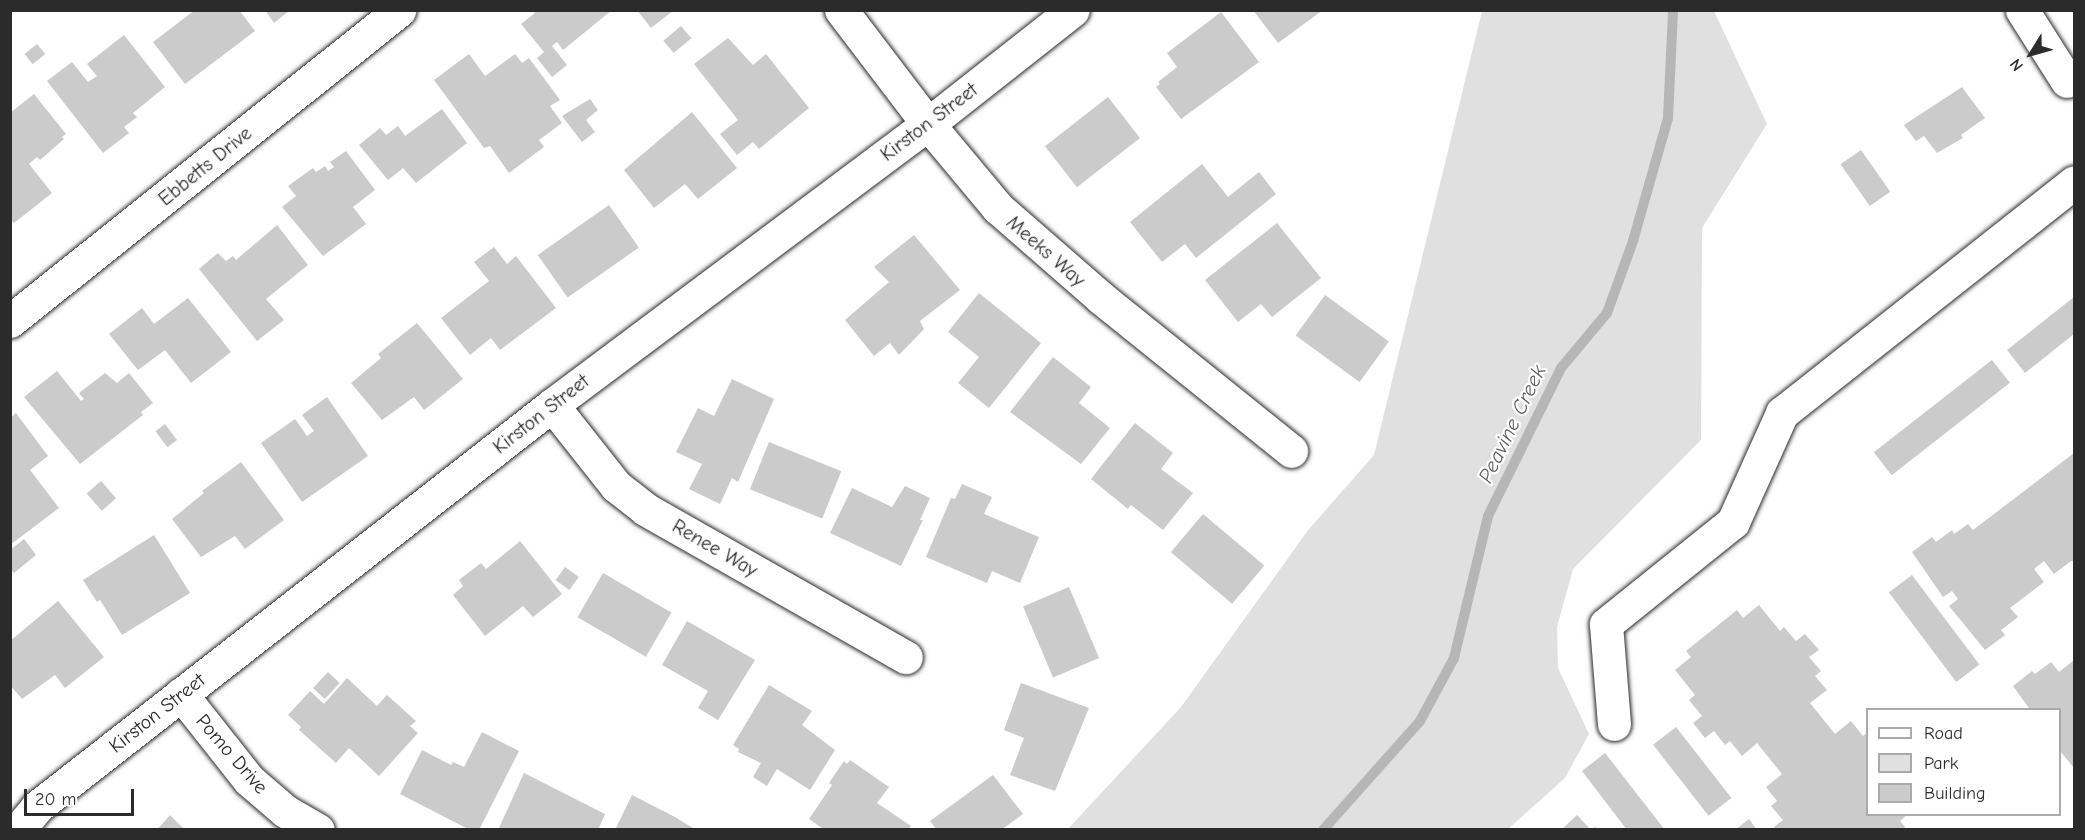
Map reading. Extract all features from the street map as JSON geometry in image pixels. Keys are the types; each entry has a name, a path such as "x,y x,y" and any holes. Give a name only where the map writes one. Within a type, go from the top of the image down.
{"street":[{"name":"Ebbetts Drive","path":"10,321 399,10"},
{"name":"Meeks Way","path":"841,10 928,124 998,208 1101,298 1291,451"},
{"name":"Kirston Street","path":"18,830 37,807 552,405 928,124 1073,10"},
{"path":"2022,10 2067,81"},
{"path":"1614,724 1606,624 1733,522 1782,413 2074,182"},
{"name":"Renee Way","path":"552,405 616,486 645,509 906,657"},
{"name":"Pomo Drive","path":"181,694 249,780 285,811 318,830"}],"green space":[{"path":"1482,11 1714,11 1767,124 1702,228 1701,440 1573,569 1557,627 1558,668 1589,734 1565,778 1508,829 1068,829 1181,707 1309,529 1374,455"}],"building":[{"path":"195,10 239,10 255,31 185,84 153,42"},
{"path":"265,10 290,10 274,23"},
{"path":"533,10 612,10 563,50 557,42 552,46 567,65 552,77 537,58 544,52 521,24 535,13"},
{"path":"637,10 674,10 651,28"},
{"path":"1253,10 1323,10 1278,43"},
{"path":"1221,12 1259,62 1181,119 1156,87 1160,84 1158,82 1177,67 1167,53"},
{"path":"681,26 691,38 674,53 663,41"},
{"path":"124,35 165,87 133,113 137,117 124,127 129,133 103,153 47,81 72,62 88,82 97,76 87,64"},
{"path":"728,38 753,65 766,54 809,108 759,149 753,142 737,155 720,134 738,120 694,64"},
{"path":"37,44 45,54 33,64 25,54"},
{"path":"469,54 485,76 515,54 522,63 529,58 560,100 550,106 562,123 539,140 544,147 509,173 490,146 484,148 434,80"},
{"path":"1962,87 1985,118 1961,135 1963,138 1937,153 1924,136 1916,141 1904,125"},
{"path":"34,94 66,134 62,137 64,139 40,160 37,157 29,164 52,193 14,223 10,219 10,113"},
{"path":"1108,97 1140,138 1077,187 1045,146"},
{"path":"590,99 598,110 586,120 595,132 582,142 562,116"},
{"path":"442,109 467,143 416,183 403,168 388,180 359,145 380,128 386,135 398,126 405,136"},
{"path":"692,112 737,168 698,199 685,184 654,208 624,170"},
{"path":"1861,150 1890,192 1870,206 1841,164"},
{"path":"346,151 375,190 353,207 366,224 323,256 282,207 296,196 288,186 313,168 316,172 325,166 328,171 334,167 330,162"},
{"path":"1202,164 1228,197 1259,172 1276,194 1196,258 1185,244 1162,262 1130,222"},
{"path":"609,205 639,248 568,297 538,255"},
{"path":"1277,223 1321,278 1272,317 1261,304 1238,322 1205,280"},
{"path":"277,225 308,265 266,299 284,320 257,341 199,269 218,253 226,261 233,256 236,260"},
{"path":"914,235 960,290 920,321 924,329 899,355 890,343 874,356 845,320 889,282 874,267"},
{"path":"494,247 507,264 516,256 556,308 500,350 491,338 470,355 441,318 489,281 474,262"},
{"path":"979,293 1041,343 989,408 958,383 979,357 948,332"},
{"path":"1325,295 1389,341 1360,382 1296,335"},
{"path":"2074,297 2074,334 2025,373 2007,350"},
{"path":"188,298 231,352 191,383 165,350 138,370 109,334 142,308 154,324"},
{"path":"417,323 463,379 424,410 414,397 382,420 351,383 381,358 378,354"},
{"path":"1053,357 1091,387 1079,403 1110,428 1081,464 1010,412"},
{"path":"1992,360 2010,383 1892,475 1874,452"},
{"path":"57,371 81,401 84,399 79,393 105,373 117,383 129,373 153,403 141,412 143,415 80,464 24,397"},
{"path":"732,379 774,399 738,482 732,478 720,504 689,489 702,464 676,452 698,408 714,416"},
{"path":"327,397 368,456 302,502 261,443 295,419 307,436 314,431 302,415"},
{"path":"16,413 48,456 30,470 59,508 10,545 10,418"},
{"path":"1135,423 1173,453 1161,469 1193,493 1163,530 1131,505 1128,509 1091,479"},
{"path":"165,424 177,440 167,447 155,431"},
{"path":"769,442 841,471 822,519 750,489"},
{"path":"2074,453 2074,561 2054,574 2044,561 2034,569 2044,582 2010,608 2018,617 2001,630 2005,635 1985,650 1949,606 1958,599 1952,591 1943,597 1912,552 1932,537 1936,542 1952,530 1954,534 1968,524 1973,530"},
{"path":"241,462 284,520 245,549 235,536 201,557 172,519 204,493 202,491"},
{"path":"101,481 116,498 102,511 87,493"},
{"path":"962,484 992,497 984,514 1039,537 1020,583 992,571 987,583 926,557 951,498 955,499"},
{"path":"905,486 930,498 920,520 923,520 901,566 830,533 852,488 892,507"},
{"path":"1203,514 1264,565 1232,604 1171,552"},
{"path":"154,535 190,593 122,635 100,600 97,602 83,580"},
{"path":"24,539 36,555 14,573 10,568 10,550"},
{"path":"520,541 562,594 533,617 523,606 485,636 453,595 463,586 459,580 481,563 486,569"},
{"path":"565,567 579,577 569,590 556,580"},
{"path":"603,573 671,612 646,657 578,617"},
{"path":"1912,575 1979,664 1956,682 1889,592"},
{"path":"1069,587 1099,658 1053,677 1023,607"},
{"path":"58,601 104,657 65,688 55,675 22,699 10,685 10,641"},
{"path":"1759,605 1780,631 1784,627 1796,641 1805,634 1819,650 1809,657 1821,671 1815,676 1827,690 1810,703 1835,734 1851,721 1863,736 1866,734 1866,816 1906,816 1900,821 1905,827 1902,830 1776,830 1774,827 1783,820 1771,806 1777,801 1766,787 1782,774 1757,743 1742,756 1730,741 1725,745 1714,731 1705,738 1693,723 1702,716 1689,700 1695,695 1675,670 1691,657 1686,651 1737,610 1743,618"},
{"path":"687,621 755,660 718,720 698,708 708,691 662,665"},
{"path":"2074,660 2074,768 2061,752 2061,708 2029,708 2013,686 2032,671 2035,674 2051,662 2059,672"},
{"path":"328,672 340,683 325,699 313,688"},
{"path":"347,678 377,706 387,695 416,721 410,726 418,733 379,776 349,748 336,763 299,730 301,727 288,715 310,691 324,704"},
{"path":"1021,683 1089,708 1055,791 1010,775 1024,738 1004,730"},
{"path":"769,685 812,711 802,725 835,750 810,790 777,769 767,786 753,777 761,763 738,752 739,749 733,745"},
{"path":"1676,727 1731,798 1709,816 1653,745"},
{"path":"482,732 519,751 479,830 470,830 400,794 422,750 451,765 453,762 464,767"},
{"path":"1605,753 1665,830 1627,830 1582,771"},
{"path":"850,760 889,787 877,803 911,826 908,830 825,830 809,819 832,785 829,783 844,761 847,764"},
{"path":"524,773 605,814 598,830 498,830"},
{"path":"993,775 1023,814 1001,830 937,830 930,821"},
{"path":"632,795 675,817 696,830 615,830"},
{"path":"170,815 185,830 157,830"},
{"path":"1577,815 1590,829 1596,827 1598,830 1561,830"},
{"path":"1749,819 1757,830 1735,830"}],"waterway":[{"name":"Peavine Creek","path":"1323,830 1420,721 1454,658 1488,516 1561,368 1607,313 1633,241 1668,118 1673,10"}]}
